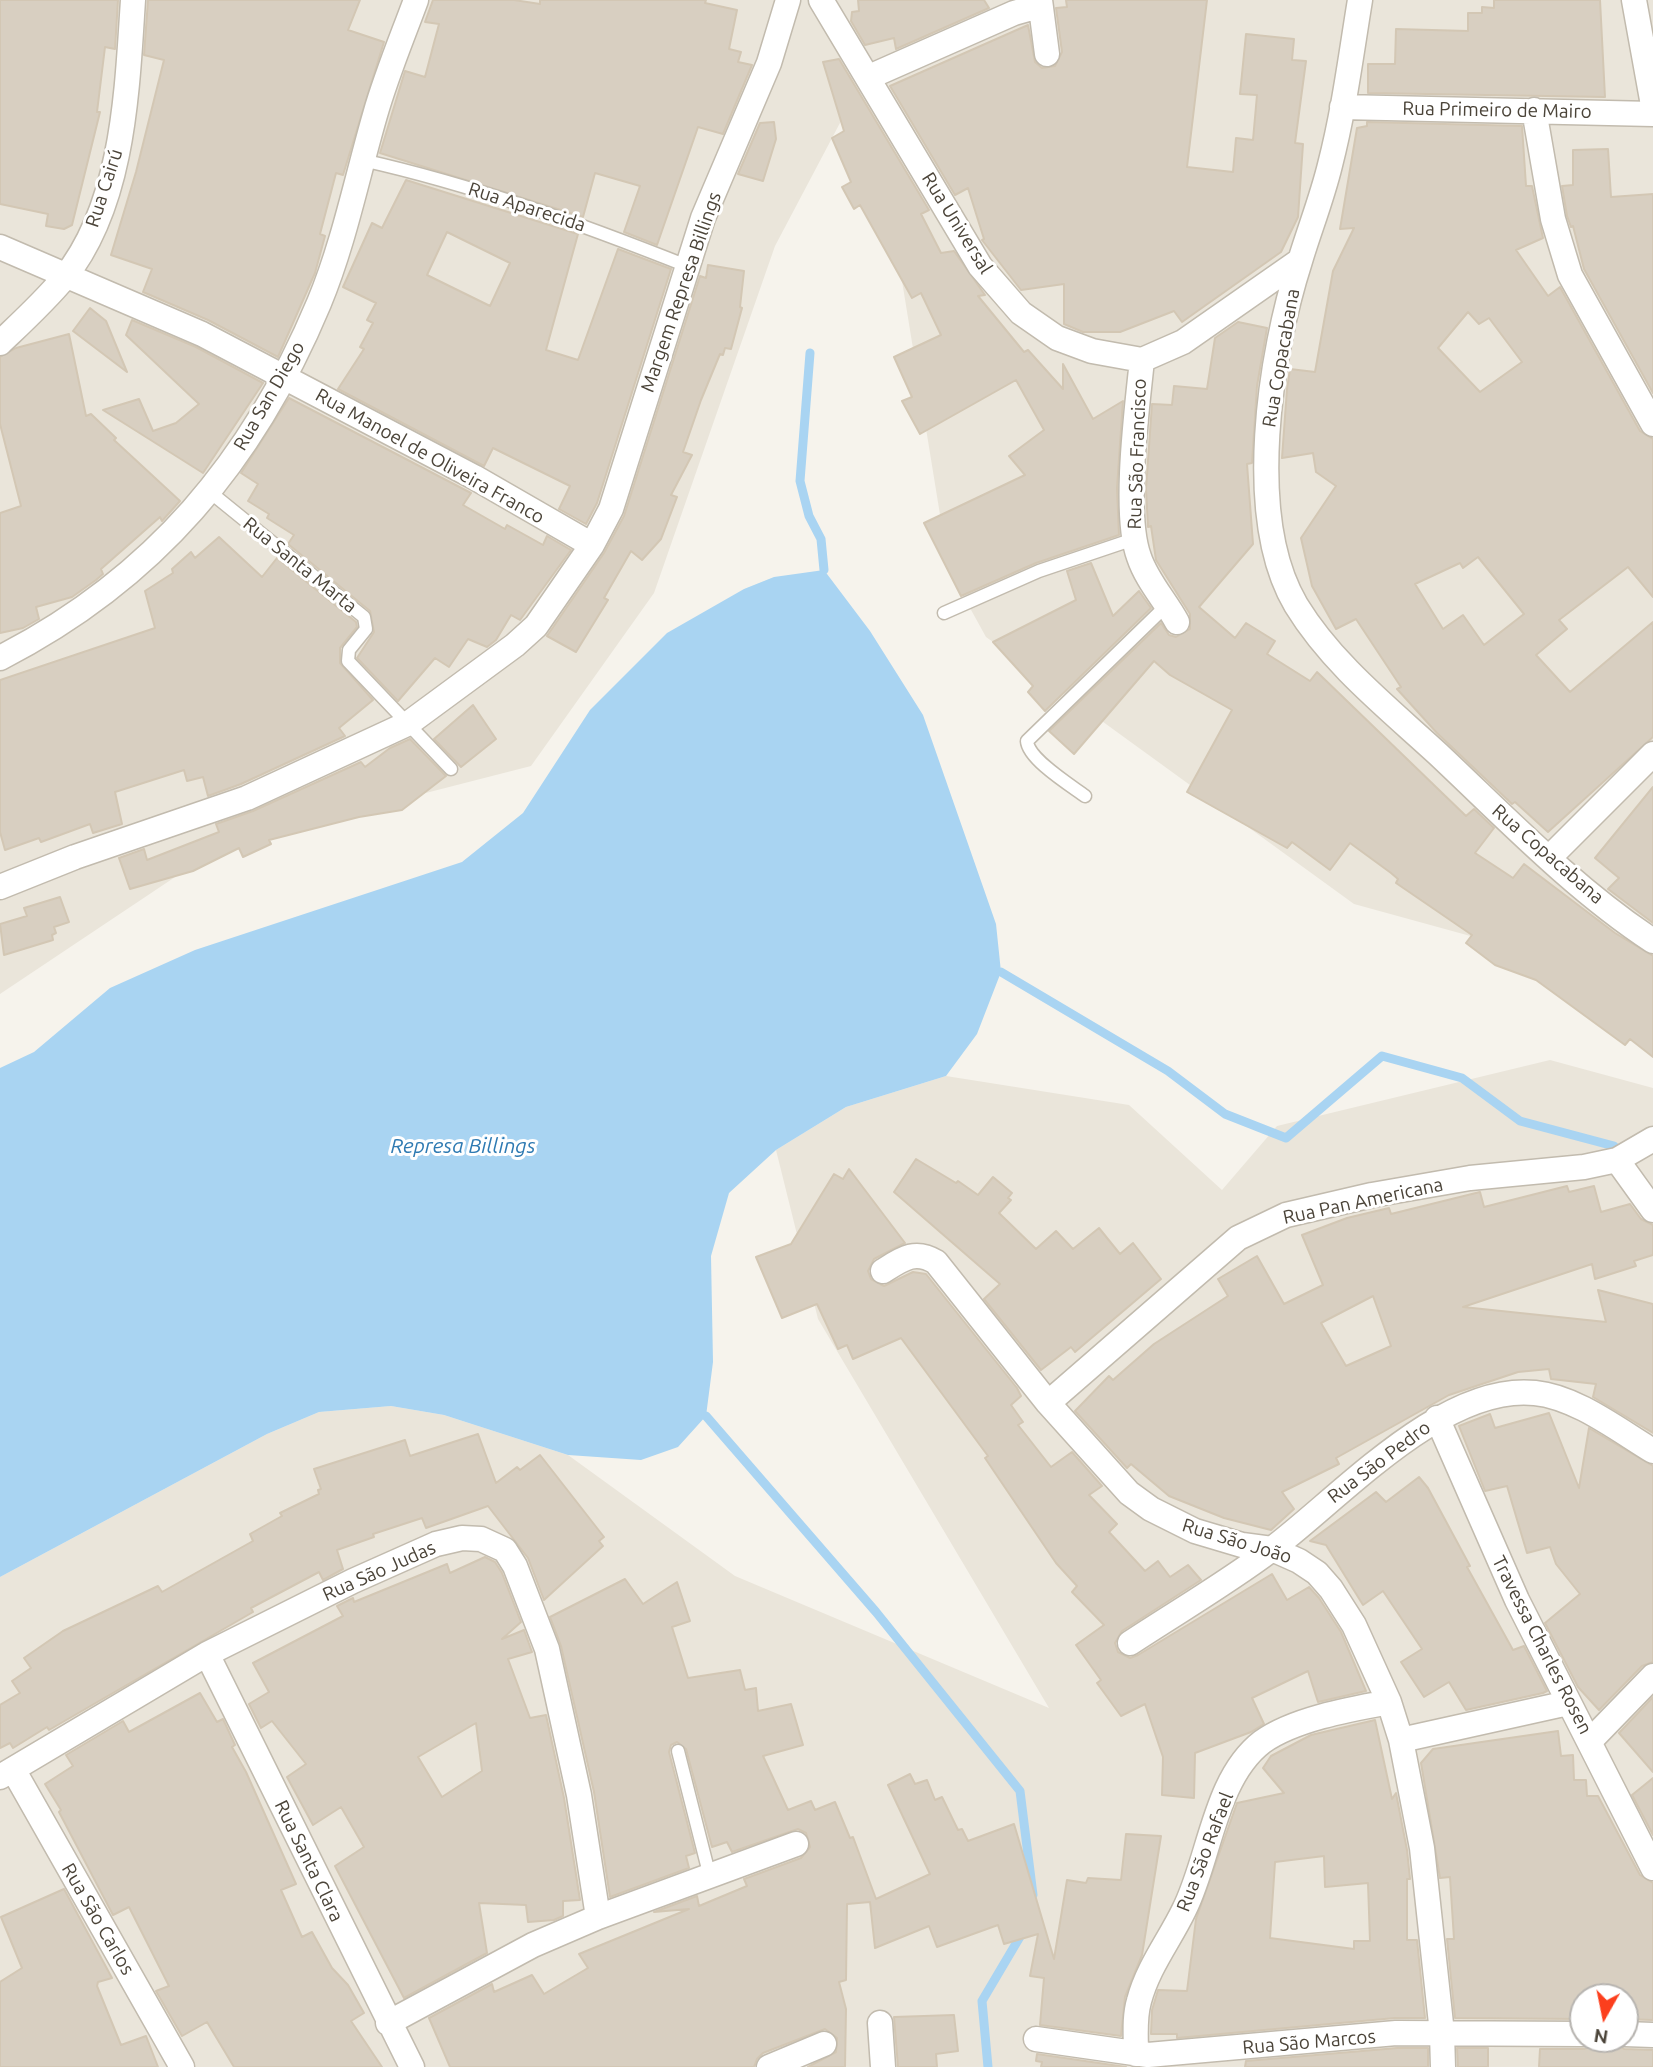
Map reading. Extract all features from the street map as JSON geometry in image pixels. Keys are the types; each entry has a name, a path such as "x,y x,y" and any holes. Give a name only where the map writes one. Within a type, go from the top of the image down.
{"street":[{"name":"Rua Cairú","path":"0,343 66,276 97,220 118,150 125,113 133,0"},
{"name":"Rua San Diego","path":"0,658 102,597 149,557 210,492 285,376 320,301 388,72 416,0"},
{"name":"Margem Represa Billings","path":"0,887 75,857 247,798 409,723 515,645 536,626 592,545 611,509 703,218 769,64 788,0"},
{"name":"Rua Universal","path":"821,0 980,266 1021,313 1057,338 1080,347 1142,360"},
{"name":"Rua Copacabana","path":"1360,0 1342,107 1317,215 1299,261 1279,351 1269,413 1268,506 1271,535 1281,573 1312,627 1375,698 1549,858 1653,941"},
{"path":"1634,0 1653,105"},
{"path":"869,77 1010,7 1040,3 1047,54"},
{"name":"Rua Primeiro de Mairo","path":"1342,107 1653,114"},
{"path":"1534,110 1553,219 1570,275 1653,424"},
{"name":"Rua Manoel de Oliveira Franco","path":"0,247 202,334 285,376 592,545"},
{"path":"1142,360 1183,342 1299,261"},
{"name":"Rua São Francisco","path":"1142,360 1133,464 1134,539 1146,573 1172,614"},
{"path":"1549,858 1653,754"},
{"name":"Rua Pan Americana","path":"1048,1403 1238,1238 1286,1215 1372,1195 1470,1178 1531,1174 1617,1160 1653,1139"},
{"path":"1617,1160 1653,1210"},
{"name":"Rua São João","path":"883,1271 907,1256 922,1255 936,1262 1048,1403 1121,1485 1151,1509 1195,1531 1242,1545 1272,1549 1317,1573 1331,1589 1354,1625 1389,1702 1401,1740 1422,1847 1442,2033 1443,2067"},
{"name":"Rua São Pedro","path":"1130,1643 1272,1549 1337,1493 1437,1418 1501,1393 1552,1396 1574,1405 1653,1451"},
{"name":"Travessa Charles Rosen","path":"1437,1418 1517,1600 1653,1868"},
{"name":"Rua São Judas","path":"7,1774 208,1654 353,1581 436,1544 462,1538 481,1539 505,1550 515,1566 547,1649 579,1795 598,1917"},
{"name":"Rua Santa Clara","path":"208,1654 412,2067"},
{"path":"1590,1741 1653,1676"},
{"name":"Rua São Rafael","path":"1143,2059 1136,2023 1146,1980 1154,1961 1184,1911 1221,1805 1242,1765 1263,1742 1282,1731 1327,1716 1389,1702"},
{"path":"1401,1740 1568,1703"},
{"name":"Rua São Carlos","path":"7,1774 182,2067"},
{"path":"388,2023 533,1945 598,1917 796,1844"},
{"path":"880,2024 883,2067"},
{"name":"Rua São Marcos","path":"1036,2039 1143,2059 1396,2034 1569,2034"},
{"path":"769,2067 824,2044"}],"lane":[{"name":"Rua Aparecida","path":"362,160 475,190 577,223 687,266"},
{"name":"Rua Santa Marta","path":"210,492 367,621 366,629 349,650 348,661 450,769"},
{"path":"944,612 1039,571 1134,539"},
{"path":"1085,796 1041,762 1028,749 1027,741 1172,614"},
{"path":"678,1751 710,1877"}],"shaded area":[{"path":"0,0 1653,0 1653,993 1634,981 1354,904 986,637 949,570 890,207 841,121 775,246 654,593 531,766 223,845 0,994"},
{"path":"1550,1060 1653,1088 1653,2067 0,2067 0,1577 267,1434 319,1412 391,1406 444,1415 568,1455 735,1576 1049,1708 818,1319 776,1150 846,1107 946,1076 1129,1105 1222,1190 1277,1126"}],"water":[{"name":"Represa Billings","path":"824,570 870,631 923,715 996,924 1001,972 977,1034 946,1076 846,1107 776,1150 729,1193 711,1256 713,1362 706,1416 678,1447 641,1460 568,1455 444,1415 391,1406 319,1412 267,1434 0,1577 0,1068 34,1052 110,988 195,950 462,862 523,813 590,710 667,633 744,589 774,577"}],"building":[{"path":"0,0 118,0 115,49 105,47 97,112 100,112 72,225 64,229 46,226 48,214 0,204"},
{"path":"148,0 360,0 348,30 384,42 343,175 336,173 320,234 325,236 315,273 278,357 208,320 143,292 152,269 111,255 136,172 164,60 144,55"},
{"path":"433,0 514,0 540,4 540,0 706,0 705,3 737,10 729,49 741,52 738,62 752,65 723,134 698,127 657,245 624,232 640,186 595,173 583,217 380,153 405,71 425,77 439,24 425,22"},
{"path":"858,0 984,0 989,8 896,49 894,38 865,45 851,21 852,12 859,11"},
{"path":"1066,0 1207,0 1187,167 1233,172 1236,138 1253,140 1257,95 1240,94 1246,34 1294,39 1292,60 1306,61 1295,143 1303,144 1298,217 1281,252 1182,322 1174,311 1120,332 1083,332 1064,324 1064,284 1021,290 982,240 984,239 968,188 955,195 890,86 1028,25 1035,62 1042,68 1055,66 1062,52 1056,8 1067,7"},
{"path":"1494,0 1600,0 1605,97 1368,93 1368,64 1395,64 1396,29 1468,31 1468,13 1482,13 1482,7 1494,8"},
{"path":"839,59 929,210 921,214 941,253 954,251 985,295 978,296 1024,352 1028,350 1063,389 1063,364 1093,419 1123,401 1117,488 1119,535 1036,563 961,596 924,523 1025,475 1009,456 1044,430 1016,380 920,434 902,401 912,397 894,357 941,335 921,293 912,298 860,205 854,209 842,187 851,182 832,138 844,131 823,62"},
{"path":"774,122 776,139 763,181 738,174 760,123"},
{"path":"1367,122 1522,126 1526,186 1532,186 1543,238 1516,250 1548,296 1560,287 1640,431 1653,439 1653,597 1628,567 1559,620 1567,629 1536,655 1570,692 1653,622 1653,737 1548,832 1515,802 1512,804 1437,733 1397,689 1401,687 1356,619 1336,629 1312,586 1301,538 1336,486 1316,472 1313,453 1282,458 1287,389 1290,369 1315,372 1333,271 1354,228 1340,229 1357,128 1367,126","holes":["1468,312 1479,324 1489,318 1522,362 1480,392 1438,348","1478,557 1524,614 1484,645 1463,615 1443,629 1415,584 1460,563 1463,568"]},
{"path":"1608,149 1611,197 1653,194 1653,393 1584,269 1573,226 1571,227 1567,216 1562,186 1573,185 1573,150"},
{"path":"406,180 578,234 546,350 578,360 618,249 671,269 597,503 586,524 559,509 570,486 493,448 484,466 338,389 364,349 360,347 373,323 367,320 376,303 343,287 372,223 382,228","holes":["447,232 510,263 490,306 427,275"]},
{"path":"708,265 744,271 742,308 731,349 725,348 723,355 720,354 701,400 683,452 692,455 671,495 677,497 661,539 642,560 631,551 604,598 608,600 576,652 547,636 604,553 624,516 700,276 706,278"},
{"path":"90,308 106,321 127,372 73,331"},
{"path":"132,320 196,347 263,383 203,473 103,410 139,399 153,431 176,423 199,404 126,335"},
{"path":"1238,322 1267,328 1257,386 1252,463 1247,464 1253,544 1199,607 1235,638 1246,623 1275,641 1267,654 1310,681 1317,672 1466,816 1474,809 1494,828 1475,853 1513,878 1524,864 1615,933 1653,956 1653,1057 1630,1039 1625,1045 1536,980 1495,965 1466,943 1472,935 1396,883 1398,879 1350,843 1330,870 1292,842 1287,848 1187,792 1232,710 1170,675 1154,661 1074,754 1049,731 1161,623 1169,635 1176,637 1190,629 1190,614 1156,560 1151,526 1148,527 1146,489 1152,404 1172,405 1174,386 1207,389 1215,338"},
{"path":"69,334 86,416 91,414 116,438 114,440 180,501 162,521 160,517 101,569 103,574 96,580 72,597 36,607 39,619 23,628 0,633 0,513 21,506 0,424 0,357 16,348"},
{"path":"289,398 471,493 463,505 505,529 507,525 543,545 547,536 571,550 520,620 511,615 496,640 487,647 468,639 449,667 435,658 398,701 357,658 374,632 370,611 288,544 294,535 267,518 269,514 248,501 258,484 241,473"},
{"path":"219,537 262,577 277,558 356,622 357,627 340,648 340,663 373,700 339,728 345,736 241,784 208,796 203,777 187,781 184,770 115,792 122,824 93,833 90,824 41,842 39,838 5,850 0,832 0,680 155,628 145,591 173,573 172,569 191,552 195,558"},
{"path":"1091,563 1113,616 1139,591 1151,608 1045,711 1028,692 1033,686 993,642 1076,600 1067,571"},
{"path":"473,705 496,739 461,767 434,739"},
{"path":"410,739 446,776 402,810 359,817 269,840 271,844 243,857 239,848 193,871 130,889 119,858 144,849 147,860 219,832 216,824 253,811 361,762 365,767 390,748"},
{"path":"1653,787 1653,923 1608,889 1619,878 1595,858"},
{"path":"60,897 69,922 54,927 56,933 52,935 53,940 4,955 0,924 27,916 24,908"},
{"path":"916,1159 978,1195 993,1177 1012,1193 1008,1198 1011,1200 999,1213 1036,1249 1056,1231 1073,1249 1099,1228 1120,1254 1133,1243 1161,1279 1075,1352 1071,1347 1041,1370 984,1299 1000,1284 894,1192"},
{"path":"849,1169 905,1243 874,1259 868,1271 871,1279 884,1286 913,1272 926,1274 1017,1388 1021,1396 1011,1405 1023,1422 1018,1425 1051,1467 1072,1452 1102,1486 1089,1495 1117,1524 1109,1532 1145,1571 1158,1561 1170,1577 1188,1565 1201,1580 1122,1631 1115,1643 1118,1652 1130,1658 1138,1655 1272,1574 1287,1600 1309,1587 1319,1598 1341,1632 1366,1691 1318,1702 1308,1671 1252,1698 1264,1724 1251,1732 1195,1753 1194,1798 1162,1795 1163,1757 1145,1704 1121,1716 1097,1683 1101,1680 1076,1645 1104,1625 1072,1592 1077,1586 1056,1563 985,1458 988,1456 901,1338 853,1359 847,1345 838,1349 817,1304 782,1318 756,1257 791,1244 834,1174 843,1179"},
{"path":"1567,1186 1569,1192 1594,1186 1601,1212 1630,1204 1641,1219 1653,1225 1653,1255 1634,1261 1636,1266 1595,1279 1592,1264 1463,1307 1606,1322 1598,1290 1653,1304 1653,1433 1593,1397 1596,1384 1551,1379 1549,1369 1518,1372 1449,1395 1336,1458 1339,1464 1282,1492 1294,1509 1271,1530 1224,1518 1169,1496 1131,1464 1127,1468 1075,1411 1109,1376 1113,1380 1154,1344 1228,1296 1218,1279 1257,1256 1284,1304 1323,1285 1302,1235 1347,1218 1389,1208 1391,1214 1480,1192 1484,1207","holes":["1373,1296 1391,1346 1346,1366 1321,1323"]},
{"path":"1549,1413 1579,1488 1589,1428 1653,1466 1653,1662 1642,1666 1599,1710 1578,1687 1545,1623 1580,1594 1556,1564 1550,1547 1527,1553 1507,1486 1485,1491 1459,1426 1490,1414 1495,1428"},
{"path":"478,1434 496,1483 517,1467 520,1470 540,1455 604,1537 599,1541 603,1546 544,1600 528,1558 488,1506 426,1528 422,1518 373,1534 374,1537 337,1550 343,1569 323,1580 319,1572 251,1608 253,1612 49,1730 47,1727 13,1748 10,1743 0,1748 0,1705 20,1693 12,1681 31,1668 24,1658 63,1631 158,1586 162,1592 253,1541 250,1534 282,1516 280,1513 319,1494 318,1490 321,1489 314,1469 405,1440 410,1456"},
{"path":"1419,1477 1428,1488 1470,1566 1467,1567 1513,1650 1524,1646 1547,1691 1466,1710 1449,1682 1424,1697 1401,1662 1422,1649 1383,1591 1363,1605 1326,1545 1310,1541 1376,1492 1386,1502"},
{"path":"485,1557 495,1562 502,1573 521,1622 502,1639 524,1630 532,1652 508,1659 530,1718 546,1715 564,1798 580,1900 563,1901 563,1916 554,1920 528,1922 526,1905 479,1903 487,1953 404,1998 335,1866 364,1847 341,1807 313,1825 287,1777 306,1764 272,1721 261,1728 249,1704 269,1692 253,1663 343,1616 337,1606 353,1598 354,1602 447,1564 450,1573","holes":["476,1723 482,1771 442,1797 418,1757"]},
{"path":"625,1579 643,1604 677,1582 690,1621 672,1627 688,1678 740,1670 745,1690 756,1688 758,1711 791,1704 803,1745 763,1756 788,1810 811,1801 815,1810 835,1802 850,1838 853,1837 876,1899 930,1874 888,1785 910,1774 915,1784 927,1780 935,1800 942,1797 958,1830 962,1829 968,1841 1014,1824 1054,1959 1067,1880 1086,1883 1088,1878 1121,1880 1126,1834 1161,1836 1142,1955 1125,1997 1121,2036 1040,2025 1044,1978 1030,1976 1038,1934 1004,1944 998,1925 937,1947 929,1926 875,1948 870,1902 847,1904 846,1980 839,1982 846,2009 845,2067 808,2067 836,2052 837,2038 825,2029 763,2053 754,2067 450,2067 429,2018 492,1984 494,1992 532,1975 544,1994 588,1968 579,1954 689,1909 654,1912 697,1896 699,1906 747,1886 744,1879 801,1858 810,1847 806,1833 798,1829 732,1852 727,1842 712,1847 686,1749 677,1742 671,1745 669,1752 695,1853 686,1856 689,1868 610,1897 594,1792 561,1646 550,1617"},
{"path":"200,1693 217,1722 223,1719 235,1745 232,1747 246,1772 296,1884 281,1890 302,1937 312,1932 332,1968 348,1985 364,2013 351,2021 382,2067 234,2067 207,2022 182,2036 156,1991 169,1986 129,1907 113,1915 59,1812 61,1810 45,1784 73,1766 66,1755 123,1721 129,1732"},
{"path":"1653,1697 1653,1772 1619,1733"},
{"path":"1375,1720 1392,1799 1396,1793 1407,1850 1410,1879 1407,1879 1407,1940 1417,1940 1425,2018 1395,2018 1177,2038 1177,2034 1151,2034 1152,2010 1158,1990 1187,1991 1196,1919 1237,1803 1284,1793 1263,1768 1271,1756 1311,1735","holes":["1324,1856 1325,1887 1368,1883 1370,1941 1354,1941 1354,1949 1270,1938 1275,1862"]},
{"path":"1558,1731 1561,1756 1573,1755 1574,1780 1586,1780 1587,1796 1598,1796 1640,1875 1653,1883 1653,2020 1639,2020 1639,1983 1569,1983 1569,2019 1455,2018 1447,1939 1454,1939 1450,1877 1440,1878 1421,1763 1433,1749"},
{"path":"1653,1778 1653,1835 1632,1795"},
{"path":"64,1889 112,1978 98,1982 97,1986 121,2045 146,2036 158,2067 0,2067 0,1982 22,1968 1,1917"},
{"path":"954,2015 958,2051 936,2054 937,2067 898,2067 894,2017"},
{"path":"1397,2048 1428,2048 1428,2067 1245,2067 1246,2061"},
{"path":"1457,2048 1488,2048 1488,2067 1458,2067"},
{"path":"1540,2049 1569,2049 1569,2053 1639,2053 1639,2050 1653,2050 1653,2067 1539,2067"},
{"path":"1037,2054 1126,2067 1041,2067 1042,2062 1036,2061"}],"waterway":[{"path":"810,353 800,481 809,516 821,539 824,570"},
{"path":"1001,972 1168,1071 1225,1114 1286,1138 1382,1056 1462,1078 1520,1121 1614,1146"},
{"path":"706,1416 876,1612 1020,1791 1033,1895"},
{"path":"988,2067 982,2001 1024,1930"}]}
